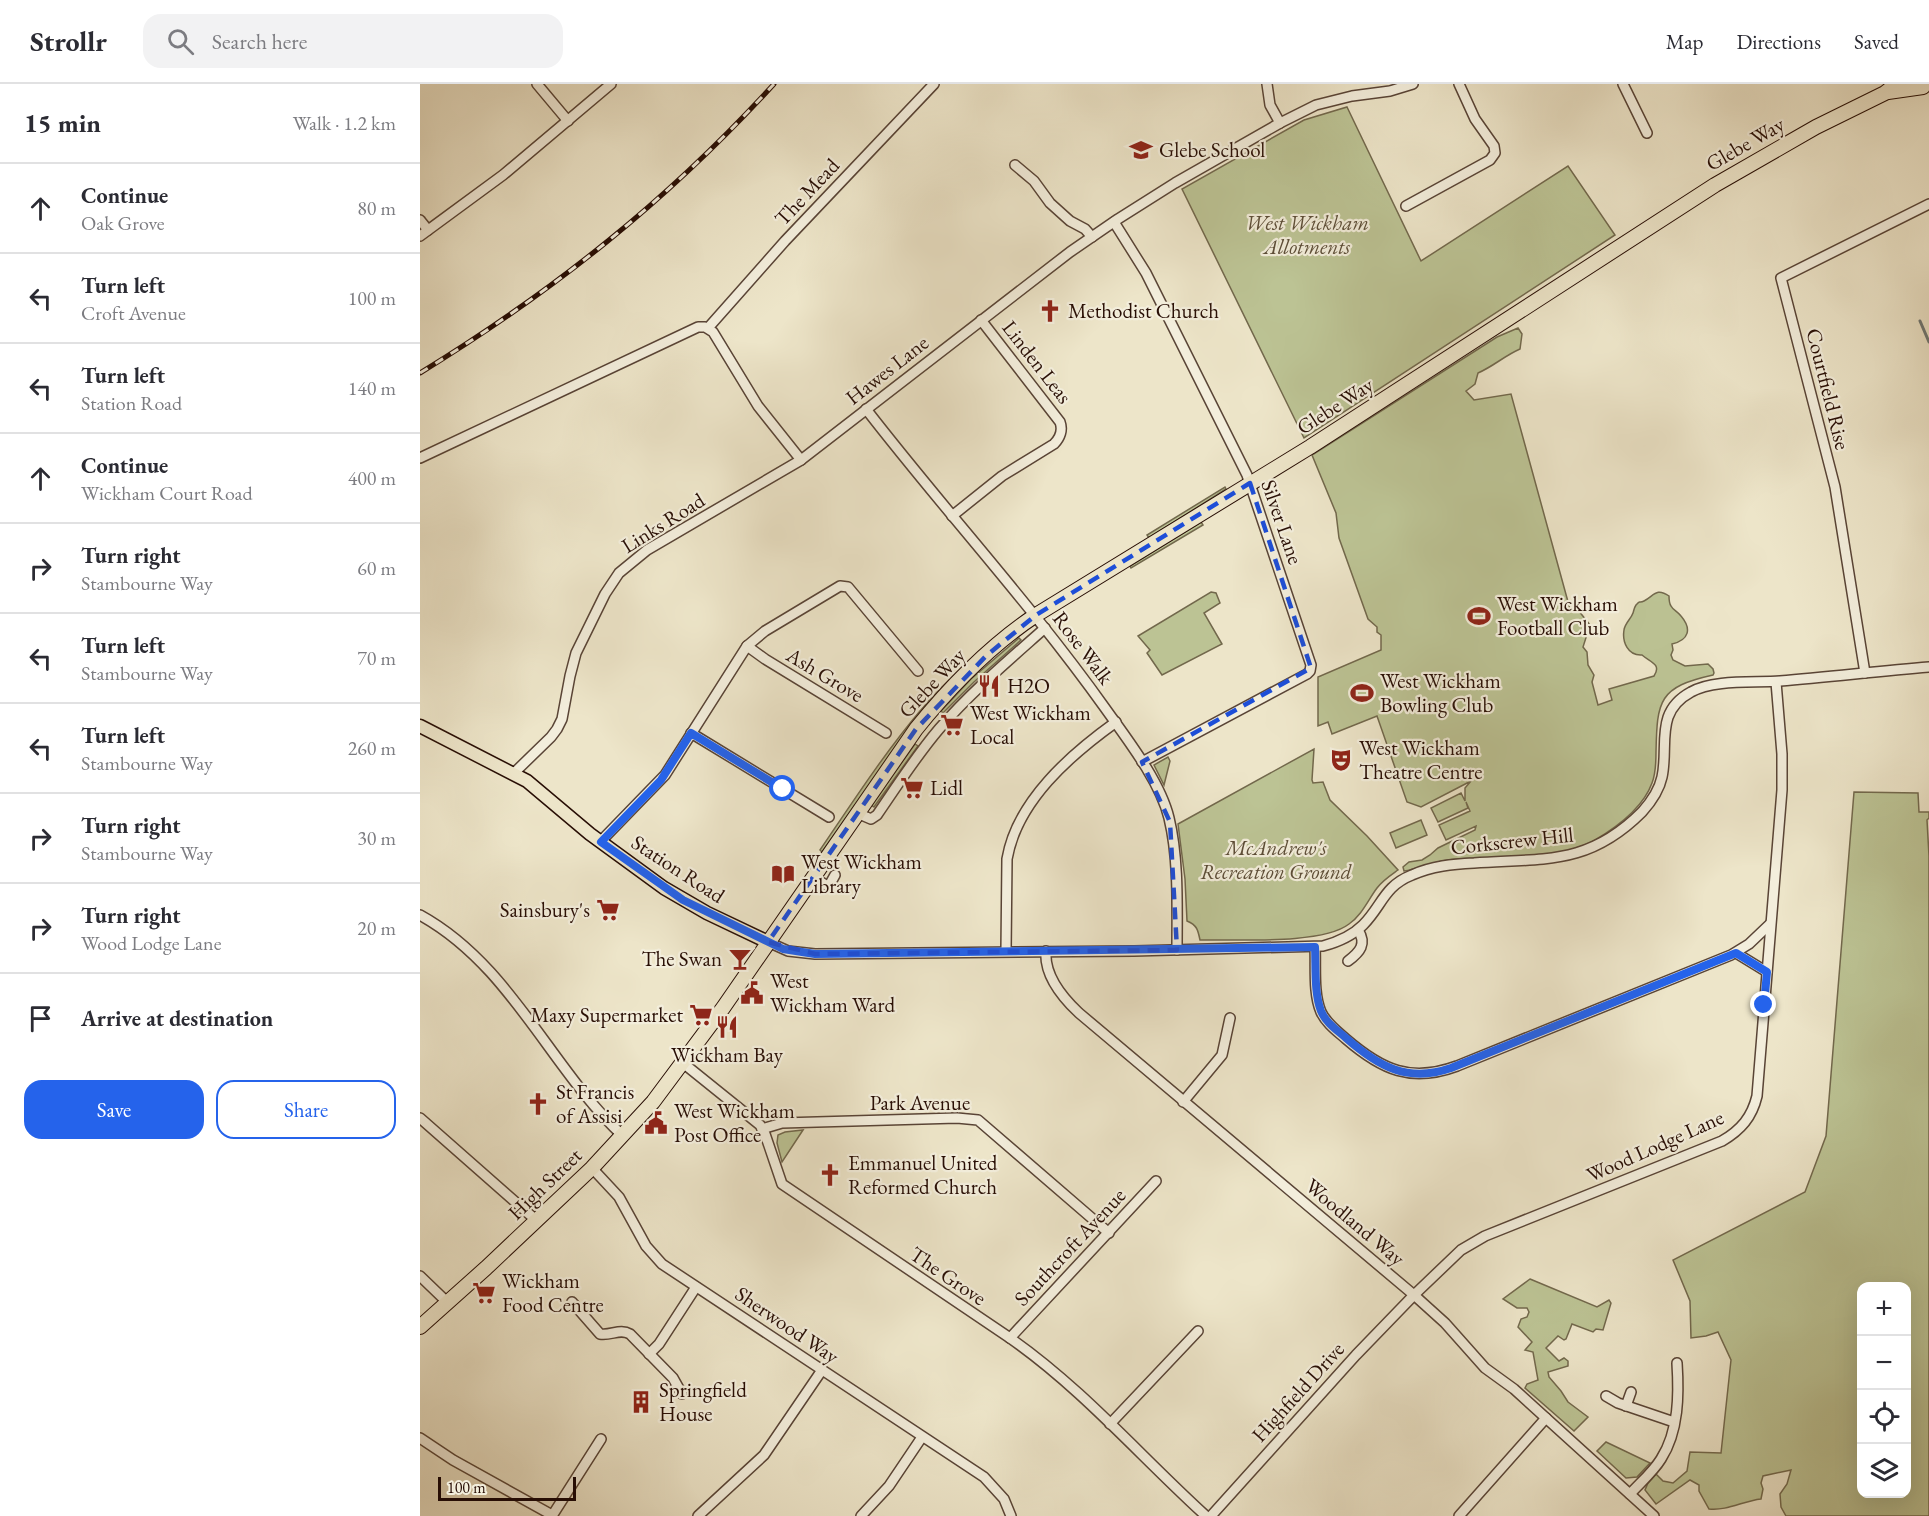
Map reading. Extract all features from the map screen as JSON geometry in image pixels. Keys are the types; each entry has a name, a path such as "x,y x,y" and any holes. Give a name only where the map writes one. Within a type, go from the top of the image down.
{"highway":[{"name":"Glebe Way","path":"768,942 916,729 969,672 1005,638 1035,615 1376,405 1715,185 1816,127 1891,88 1924,88"},
{"name":"High Street","path":"420,1327 537,1221 623,1136 683,1064 768,942"}],"main road":[{"name":"Station Road","path":"420,726 536,786 601,842 683,900 768,942"}],"street":[{"path":"537,84 568,121"},
{"path":"420,220 424,233 503,175 611,84"},
{"name":"The Mead","path":"708,327 785,241 934,84"},
{"path":"1267,84 1270,105 1280,123"},
{"name":"Hawes Lane","path":"801,460 1092,237 1175,183 1316,105 1332,99 1379,94 1413,84"},
{"path":"1406,206 1490,160 1495,153 1494,146 1475,119 1459,84"},
{"path":"1623,84 1647,133"},
{"path":"1015,165 1034,181 1050,203 1092,237"},
{"name":"Courtfield Rise","path":"1864,673 1835,487 1781,278 1929,204"},
{"name":"Silver Lane","path":"1114,222 1153,286 1250,483 1311,668 1302,676 1142,762"},
{"name":"Linden Leas","path":"952,516 1002,476 1054,444 1061,432 1061,425 1056,417 981,320"},
{"path":"420,458 698,327 708,327 758,406 801,460"},
{"name":"Rose Walk","path":"866,409 1035,615 1116,722 1142,762 1169,818 1176,881 1177,950"},
{"name":"Links Road","path":"514,773 557,729 562,719 576,653 605,594 619,573 647,550 801,460"},
{"path":"601,842 661,780 747,646 764,632 843,585 848,587 918,671"},
{"name":"Glebe Way","path":"857,813 871,819 877,815 930,739 975,691 1045,628"},
{"name":"Ash Grove","path":"747,646 886,733"},
{"name":"Corkscrew Hill","path":"768,942 788,951 815,954 1315,947 1341,940 1358,930 1373,914 1391,887 1412,874 1454,864 1567,856 1590,849 1605,841 1635,818 1656,794 1663,772 1666,723 1671,710 1689,693 1704,687 1929,667"},
{"name":"Wood Lodge Lane","path":"1414,1294 1461,1250 1476,1240 1722,1141 1738,1130 1749,1118 1757,1096 1782,773 1776,682"},
{"path":"1006,951 1007,859 1017,828 1029,806 1047,783 1086,746 1116,722"},
{"path":"916,729 930,739"},
{"path":"691,733 829,817"},
{"path":"813,877 826,885 830,884 835,875"},
{"path":"420,915 450,935 490,971 582,1093 623,1136"},
{"path":"1315,947 1318,1001 1327,1021 1350,1042 1380,1064 1403,1072 1419,1074 1434,1073 1457,1066 1736,953 1770,924"},
{"path":"1348,962 1363,944 1358,930"},
{"name":"Woodland Way","path":"1046,951 1049,971 1068,1002 1094,1027 1414,1294 1445,1323 1485,1368 1514,1389 1654,1516"},
{"path":"1736,953 1767,972"},
{"path":"1183,1102 1222,1055 1230,1018"},
{"name":"The Grove","path":"683,1064 747,1113 762,1129 782,1184 1010,1338 1056,1374 1209,1516"},
{"path":"420,1118 537,1221"},
{"name":"Park Avenue","path":"762,1129 782,1124 957,1118 978,1120 1109,1233"},
{"name":"Sherwood Way","path":"592,1168 623,1203 649,1251 662,1264 991,1483 1004,1499 1011,1516"},
{"name":"Southcroft Avenue","path":"1010,1338 1156,1180"},
{"path":"420,1276 448,1304"},
{"path":"649,1353 659,1344 696,1287"},
{"name":"Highfield Drive","path":"1209,1516 1356,1354 1414,1294"},
{"path":"572,1302 600,1334 626,1332 673,1378 682,1394"},
{"path":"1110,1424 1198,1331"},
{"path":"1630,1494 1662,1458 1674,1422 1678,1400 1677,1363"},
{"path":"698,1516 770,1448 822,1370"},
{"path":"1626,1406 1631,1392"},
{"path":"1606,1396 1626,1406 1674,1422"},
{"path":"1459,1516 1546,1418"},
{"path":"861,1516 887,1489 922,1437"},
{"path":"420,1438 453,1460 552,1516 601,1439"}],"highlighted area":[{"path":"1250,483 1311,668 1142,762 1170,822 1177,950 815,954 768,942 916,729 986,656 1036,615"}],"green space":[{"name":"West Wickham Allotments","path":"1347,107 1421,261 1568,166 1615,235 1304,438 1182,189 1304,120"},
{"path":"1518,328 1522,334 1520,349 1478,373 1475,384 1466,391 1474,400 1511,394 1570,609 1578,610 1590,625 1583,647 1587,652 1588,665 1594,675 1592,682 1598,705 1612,700 1609,689 1654,676 1656,666 1642,655 1630,651 1625,643 1624,635 1636,605 1658,592 1669,596 1671,606 1687,625 1685,637 1672,644 1673,660 1685,666 1708,664 1714,673 1681,685 1665,698 1658,720 1656,768 1648,792 1636,809 1603,835 1579,848 1561,852 1523,857 1448,860 1404,871 1403,867 1409,862 1422,860 1438,848 1475,830 1476,826 1446,840 1439,825 1470,811 1466,802 1468,808 1438,822 1431,808 1461,793 1465,801 1465,788 1471,781 1421,807 1407,802 1377,716 1332,734 1328,722 1318,726 1318,677 1381,650 1381,635 1377,632 1377,627 1368,619 1339,538 1336,513 1312,455 1497,337"},
{"path":"1225,487 1226,489 1149,538 1147,535"},
{"path":"1201,522 1203,525 1131,568 1130,566"},
{"path":"1211,592 1216,593 1220,603 1204,613 1222,644 1162,675 1147,653 1150,650 1138,636"},
{"path":"1019,638 1021,640 943,713 941,711 971,679"},
{"path":"989,643 912,725 822,852 820,850 906,728 945,684"},
{"path":"915,744 918,746 874,807 871,805"},
{"name":"McAndrew's Recreation Ground","path":"1314,749 1313,783 1323,782 1330,800 1398,870 1379,885 1354,920 1336,931 1278,940 1200,940 1196,928 1187,921 1185,879 1178,824"},
{"path":"1168,757 1170,761 1164,785 1154,765"},
{"path":"1854,792 1918,793 1919,812 1929,812 1927,820 1929,856 1929,1516 1786,1516 1781,1507 1780,1494 1787,1484 1791,1470 1763,1476 1761,1499 1716,1509 1709,1509 1699,1491 1699,1485 1690,1480 1656,1504 1645,1490 1656,1474 1663,1481 1673,1483 1687,1471 1690,1452 1721,1453 1731,1360 1718,1332 1691,1338 1690,1301 1673,1260 1805,1192 1826,1136"},
{"path":"1421,820 1427,835 1396,848 1390,833"},
{"path":"803,1130 782,1162 777,1143 778,1135"},
{"path":"1530,1279 1597,1307 1609,1300 1611,1303 1603,1330 1596,1329 1593,1332 1572,1324 1566,1339 1558,1336 1546,1348 1559,1361 1564,1358 1568,1361 1568,1366 1548,1372 1549,1377 1568,1402 1588,1417 1574,1431 1525,1388 1527,1384 1538,1380 1533,1352 1525,1350 1532,1342 1518,1327 1521,1319 1527,1317 1529,1312 1527,1308 1517,1308 1503,1299"},
{"path":"1606,1442 1650,1463 1637,1477 1626,1478 1597,1451"}],"waterway":[{"path":"1920,321 1929,342"}],"railway":[{"path":"420,373 470,342 608,241 693,167 774,84"}],"place":[{"name":"Glebe School","path":"1141,150"},
{"name":"Methodist Church","path":"1050,311"},
{"name":"West Wickham Football Club","path":"1479,616"},
{"name":"H2O","path":"989,686"},
{"name":"West Wickham Bowling Club","path":"1362,693"},
{"name":"West Wickham Local","path":"952,725"},
{"name":"West Wickham Theatre Centre","path":"1341,760"},
{"name":"Lidl","path":"912,788"},
{"name":"West Wickham Library","path":"783,874"},
{"name":"Sainsbury's","path":"608,910"},
{"name":"The Swan","path":"740,959"},
{"name":"West Wickham Ward","path":"752,993"},
{"name":"Maxy Supermarket","path":"701,1015"},
{"name":"Wickham Bay","path":"727,1027"},
{"name":"St Francis of Assisi","path":"538,1104"},
{"name":"West Wickham Post Office","path":"656,1123"},
{"name":"Emmanuel United Reformed Church","path":"830,1175"},
{"name":"Wickham Food Centre","path":"484,1293"},
{"name":"Springfield House","path":"641,1402"}],"route":[{"path":"783,789 691,733 661,780 601,842 652,880 695,907 783,949 796,952 815,954 1134,951 1315,947 1318,1001 1327,1021 1350,1042 1378,1062 1406,1073 1430,1073 1451,1068 1736,953 1767,972 1764,1005"}]}
